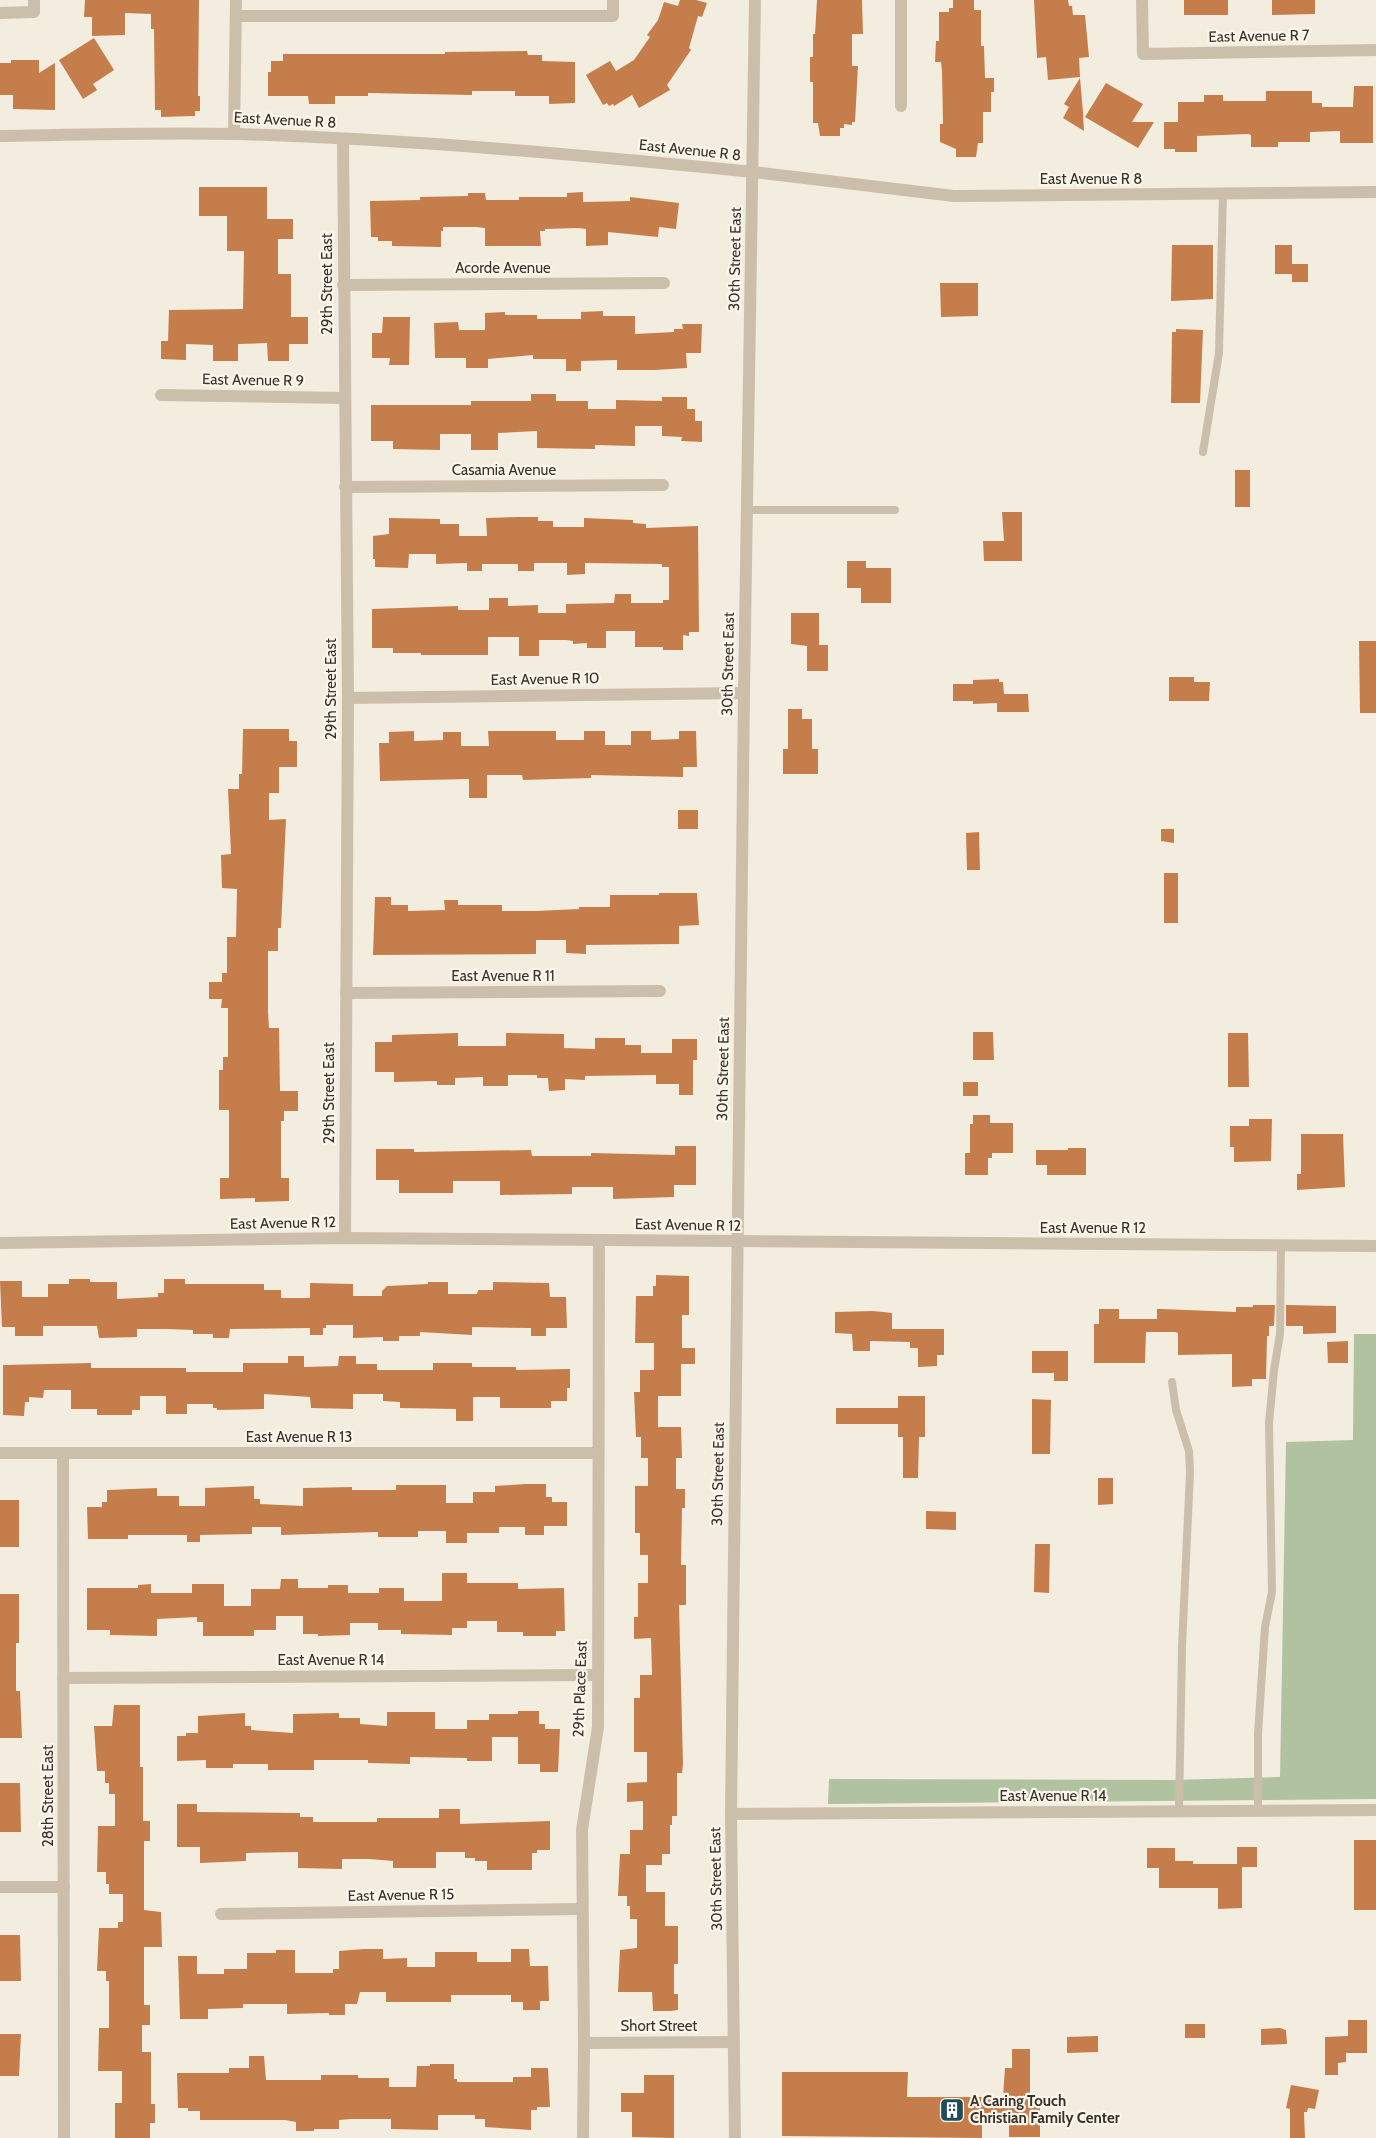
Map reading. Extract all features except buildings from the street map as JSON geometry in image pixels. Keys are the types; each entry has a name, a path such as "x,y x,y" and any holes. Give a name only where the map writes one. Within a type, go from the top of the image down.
{"street":[{"path":"234,134 236,0"},
{"path":"236,16 613,16 613,0"},
{"name":"30th Street East","path":"735,2138 731,1814 744,693 755,0"},
{"path":"901,0 901,106"},
{"name":"East Avenue R 7","path":"1142,0 1142,54 1376,50"},
{"path":"0,13 34,6"},
{"name":"East Avenue R 8","path":"0,136 234,134 539,151 753,172 954,196 1376,192"},
{"name":"29th Street East","path":"343,139 342,285 348,698 345,1238"},
{"name":"Acorde Avenue","path":"342,285 664,283"},
{"name":"East Avenue R 9","path":"161,395 344,398"},
{"name":"Casamia Avenue","path":"345,487 663,485"},
{"name":"East Avenue R 10","path":"348,698 744,693"},
{"name":"East Avenue R 11","path":"346,994 660,991"},
{"name":"East Avenue R 12","path":"0,1243 345,1238 1376,1246"},
{"name":"29th Place East","path":"583,2138 582,1830 598,1727 599,1240"},
{"name":"East Avenue R 13","path":"0,1453 598,1453"},
{"name":"28th Street East","path":"63,1454 64,2138"},
{"name":"East Avenue R 14","path":"64,1678 598,1675"},
{"name":"East Avenue R 14","path":"731,1814 1376,1810"},
{"path":"0,1887 64,1887"},
{"name":"East Avenue R 15","path":"221,1914 581,1909"},
{"name":"Short Street","path":"584,2043 734,2042"}],"lane":[{"path":"1203,452 1219,353 1223,194"},
{"path":"747,510 895,510"},
{"path":"1258,1810 1258,1734 1265,1628 1272,1592 1269,1423 1274,1370 1280,1334 1281,1245"},
{"path":"1172,1382 1176,1410 1189,1451 1190,1472 1182,1647 1179,1811"}],"green space":[{"path":"1354,1334 1376,1334 1376,1799 828,1804 829,1779 1172,1780 1280,1777 1286,1442 1353,1440"}],"place":[{"name":"A Caring Touch Christian Family Center","path":"952,2110"}]}
